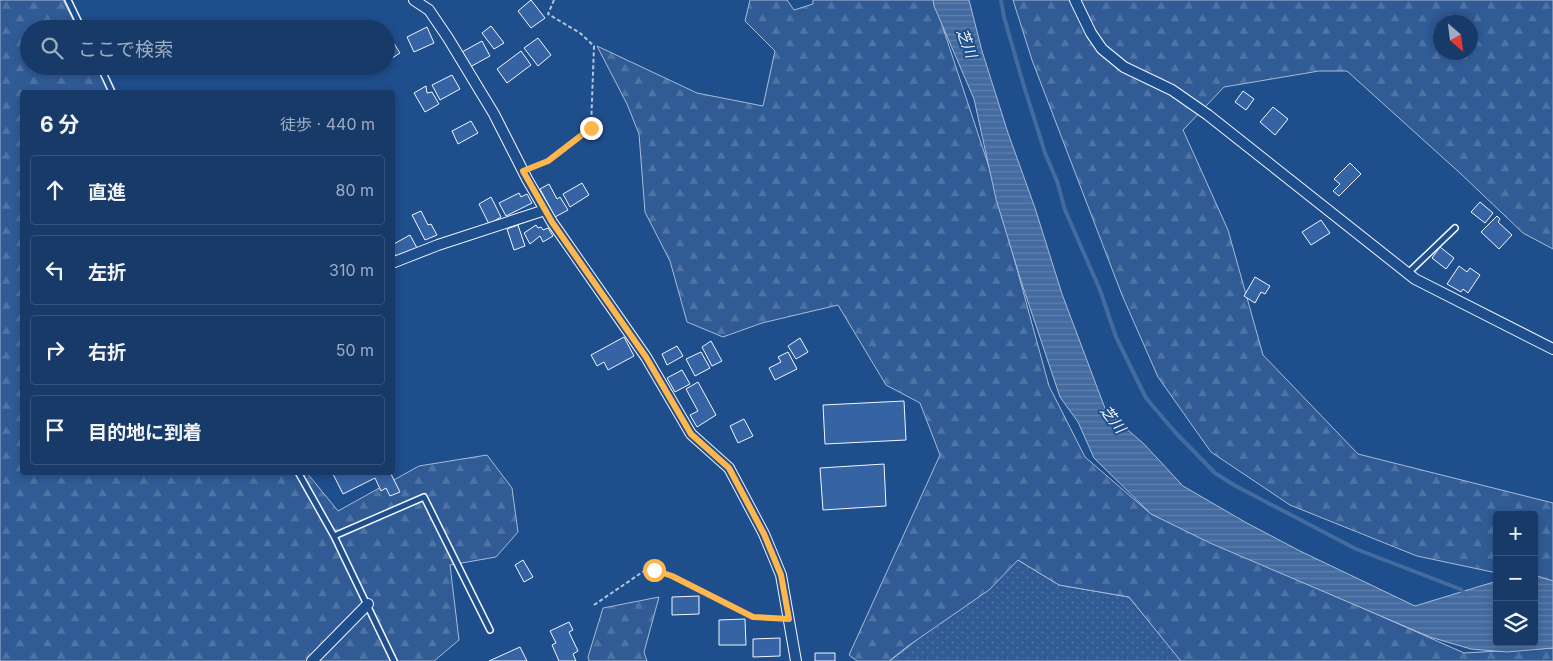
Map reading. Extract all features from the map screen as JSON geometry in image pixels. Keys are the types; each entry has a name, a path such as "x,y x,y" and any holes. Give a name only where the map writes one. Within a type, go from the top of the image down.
{"street":[{"path":"414,0 429,10 448,38 494,114 545,210 646,357 691,434 729,468 764,534 781,575 796,661"},
{"path":"1075,0 1091,33 1102,49 1124,67 1172,90 1208,115 1415,279 1553,349"},
{"path":"395,262 438,245 545,210"},
{"path":"312,661 368,604"}],"lane":[{"path":"68,0 78,20"},
{"path":"104,75 111,90"},
{"path":"1408,273 1454,228"},
{"path":"300,475 334,536 394,661"},
{"path":"334,536 424,497 490,630"}],"path":[{"path":"523,171 548,161 591,128 594,46 580,33 548,14 554,0"},
{"path":"594,605 644,571 654,570 672,576 753,617 789,619"}],"green space":[{"path":"0,0 63,0 73,20 20,20 20,75 102,75 110,90 20,90 20,475 309,475 338,511 419,466 487,455 512,488 518,532 496,557 450,565 459,640 434,661 0,661"},
{"path":"750,0 787,0 794,10 813,4 813,0 937,0 942,25 990,170 1049,386 1085,457 1151,514 1464,653 1553,648 1553,661 1182,661 1129,597 1059,585 1018,560 989,590 889,661 857,661 849,655 940,455 920,403 886,385 838,305 762,323 723,337 687,322 670,261 645,212 639,134 627,104 597,46 697,93 763,106 775,51 745,21"},
{"path":"1013,0 1553,0 1553,249 1523,233 1347,71 1319,71 1224,87 1183,130 1228,230 1263,355 1358,454 1553,503 1553,586 1538,582 1538,511 1493,511 1493,572 1417,556 1290,505 1211,452 1158,377 1122,295 1032,60"},
{"path":"1018,560 1059,585 1129,597 1161,636 1185,661 890,661"},
{"path":"659,597 644,652 647,661 589,661 588,657 603,608"}],"water":[{"name":"芝川","path":"933,0 969,0 982,51 1008,133 1035,208 1062,294 1106,411 1144,444 1183,486 1300,551 1415,606 1493,582 1493,646 1538,646 1538,576 1553,581 1553,648 1507,652 1471,649 1430,637 1210,543 1151,514 1094,458 1078,422 1060,397 996,199 974,99"}],"building":[{"path":"531,0 545,18 531,28 518,11"},
{"path":"491,26 504,43 494,49 482,33"},
{"path":"427,27 434,43 414,52 407,37"},
{"path":"538,38 551,55 538,66 524,48"},
{"path":"482,41 490,56 470,67 462,52"},
{"path":"395,45 400,53 395,56"},
{"path":"521,51 531,65 507,83 497,69"},
{"path":"452,75 460,89 440,100 432,85"},
{"path":"426,86 427,93 432,92 439,104 425,112 414,93"},
{"path":"1243,91 1254,99 1246,110 1235,102"},
{"path":"1273,107 1288,119 1275,135 1260,122"},
{"path":"471,121 478,133 458,144 452,131"},
{"path":"1350,163 1361,174 1339,196 1333,191 1340,184 1334,179"},
{"path":"582,183 589,195 570,207 563,194"},
{"path":"549,184 557,199 560,197 568,210 555,217 540,189"},
{"path":"519,193 521,197 527,194 532,203 506,216 499,203"},
{"path":"491,197 501,217 489,224 479,204"},
{"path":"1480,202 1493,213 1485,223 1471,212"},
{"path":"421,211 428,225 431,224 437,235 425,240 412,215"},
{"path":"1497,216 1500,219 1498,222 1512,235 1499,249 1481,232"},
{"path":"1321,220 1330,233 1311,245 1302,232"},
{"path":"518,225 525,246 514,250 507,229"},
{"path":"536,225 543,230 548,228 553,236 543,242 540,236 530,244 524,233"},
{"path":"410,235 417,248 397,258 395,243"},
{"path":"1440,247 1454,258 1446,269 1432,258"},
{"path":"1459,266 1467,272 1470,268 1480,275 1468,293 1463,289 1461,292 1447,284"},
{"path":"1255,277 1270,286 1265,294 1261,292 1255,303 1244,296"},
{"path":"624,337 634,356 608,370 604,362 597,366 591,355"},
{"path":"800,338 808,352 796,359 788,346"},
{"path":"711,341 722,361 712,366 702,347"},
{"path":"677,346 683,356 667,365 662,354"},
{"path":"701,352 710,368 695,376 686,359"},
{"path":"788,352 797,369 775,380 769,368 781,362 778,357"},
{"path":"682,370 690,384 675,392 667,378"},
{"path":"698,382 716,415 697,427 690,415 698,411 686,389"},
{"path":"904,401 906,440 825,444 823,405"},
{"path":"744,419 753,436 738,443 730,426"},
{"path":"884,464 886,506 823,510 820,468"},
{"path":"334,475 392,475 400,492 390,496 386,488 381,491 375,478 343,494"},
{"path":"523,560 533,577 524,582 515,565"},
{"path":"699,596 699,614 672,615 672,597"},
{"path":"745,619 746,645 719,645 719,620"},
{"path":"569,622 573,630 569,632 578,651 573,654 576,661 559,661 552,645 556,643 550,631"},
{"path":"780,638 780,656 753,657 753,639"},
{"path":"520,647 527,661 489,661"},
{"path":"815,653 835,653 835,661 815,661"}],"waterway":[{"path":"1001,0 1023,83 1045,153 1057,181 1065,210 1100,290 1116,337 1146,398 1175,432 1215,473 1234,485 1356,549 1460,589 1466,595"}],"route":[{"path":"591,128 548,161 523,171 552,222 646,357 691,434 729,468 764,534 781,575 789,619 753,617 672,576 654,570"}]}
